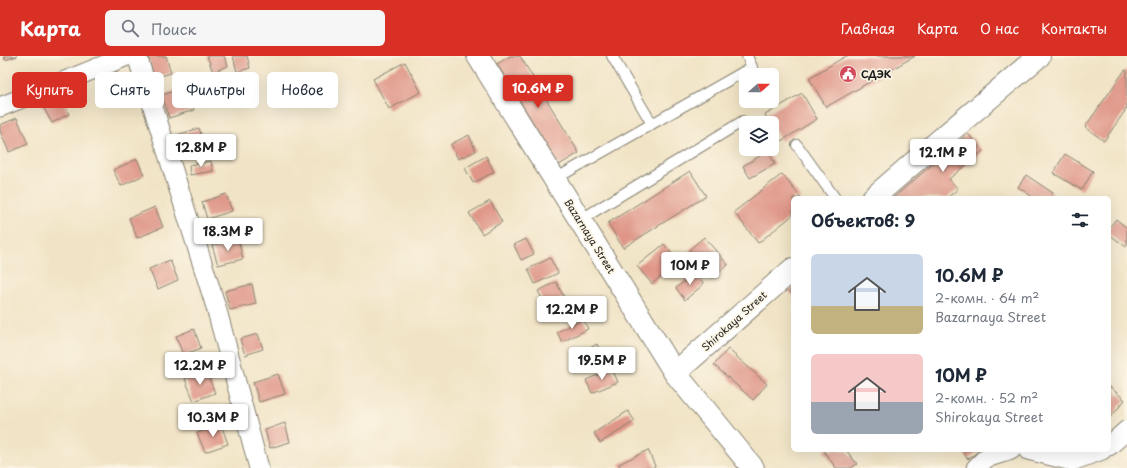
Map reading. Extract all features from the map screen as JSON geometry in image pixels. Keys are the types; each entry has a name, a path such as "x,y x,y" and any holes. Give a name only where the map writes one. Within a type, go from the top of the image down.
{"street":[{"path":"0,108 128,56"},
{"path":"138,56 216,307 259,468"},
{"name":"Bazarnaya Street","path":"478,56 675,373 753,468"},
{"path":"875,196 1039,56"},
{"name":"Shirokaya Street","path":"675,373 791,271"},
{"path":"1111,444 1127,430"},
{"path":"976,468 986,458 1005,452"},
{"path":"1036,452 1072,461 1097,452"}],"lane":[{"path":"612,56 652,124"},
{"path":"555,179 752,66 747,56"},
{"path":"580,220 739,123"},
{"path":"797,145 834,196"}],"building":[{"path":"4,56 17,56 5,60"},
{"path":"148,56 166,56 171,73 164,75 164,72 152,72"},
{"path":"207,56 224,56 228,66 213,72"},
{"path":"233,56 247,56 250,68 237,72"},
{"path":"510,56 520,56 579,153 559,165 497,64"},
{"path":"846,56 915,56 826,107 809,78"},
{"path":"405,62 421,92 389,109 373,79"},
{"path":"1125,70 1127,71 1127,108 1104,141 1085,127"},
{"path":"172,92 172,108 193,108 194,110 169,118 164,102 164,94"},
{"path":"802,93 817,119 781,141 779,138 779,116 765,115"},
{"path":"44,108 66,108 69,114 52,123"},
{"path":"17,118 28,144 9,152 0,131 0,125"},
{"path":"199,128 206,149 183,156 177,135"},
{"path":"968,134 983,151 949,179 958,189 949,196 895,196"},
{"path":"469,135 476,151 458,159 451,144"},
{"path":"1065,154 1093,171 1082,190 1053,173"},
{"path":"486,156 494,172 473,183 465,168"},
{"path":"760,156 771,156 775,164 750,178 743,166"},
{"path":"137,159 144,175 121,186 113,170"},
{"path":"211,161 213,171 190,175 189,165"},
{"path":"690,171 706,196 623,248 608,223"},
{"path":"782,174 799,196 791,196 791,217 758,243 734,212"},
{"path":"1026,175 1053,193 1051,196 1031,196 1018,187"},
{"path":"226,194 232,211 207,219 202,202"},
{"path":"490,201 502,222 482,234 469,213"},
{"path":"155,207 163,227 137,238 129,218"},
{"path":"1116,219 1127,228 1126,247 1111,236 1111,225"},
{"path":"704,237 728,265 712,278 689,250"},
{"path":"238,238 243,259 218,265 212,245"},
{"path":"526,239 534,254 521,260 514,245"},
{"path":"664,244 679,262 652,284 637,266"},
{"path":"550,258 558,273 535,284 528,269"},
{"path":"170,260 178,280 158,289 149,269"},
{"path":"695,272 704,284 685,300 676,288"},
{"path":"556,282 564,297 546,306 538,291"},
{"path":"252,284 256,304 230,310 225,291"},
{"path":"583,319 588,329 562,342 557,332"},
{"path":"194,329 201,348 183,355 176,336"},
{"path":"258,334 263,349 245,355 240,339"},
{"path":"597,344 601,353 577,366 573,358"},
{"path":"728,349 767,384 753,400 714,365"},
{"path":"612,369 618,382 592,393 586,380"},
{"path":"206,371 215,393 194,401 185,379"},
{"path":"278,374 285,394 259,402 253,382"},
{"path":"1111,388 1125,400 1111,417"},
{"path":"628,411 635,421 600,443 594,433"},
{"path":"285,423 290,442 270,448 265,430"},
{"path":"221,424 228,444 205,452 197,433"},
{"path":"648,450 655,466 652,468 621,468 619,464"},
{"path":"824,452 848,452 857,464 851,468 836,468"},
{"path":"963,452 977,452 968,459"}],"place":[{"name":"СДЭК","path":"848,74"}]}
